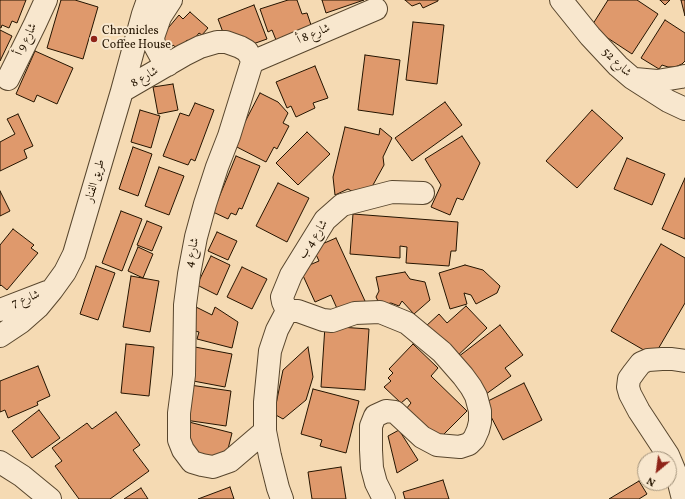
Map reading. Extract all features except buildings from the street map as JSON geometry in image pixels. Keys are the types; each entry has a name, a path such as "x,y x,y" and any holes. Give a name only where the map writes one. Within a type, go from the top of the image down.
{"street":[{"name":"شارع 9 أ","path":"8,79 46,0"},
{"name":"طريق الفنار","path":"0,336 21,322 38,307 65,272 74,254 122,91 137,33 148,0"},
{"path":"170,0 152,37 154,44 168,65 184,55 221,41 236,45 247,51 252,62"},
{"name":"شارع 52","path":"561,0 590,36 618,66 632,78 668,101 685,109"},
{"name":"شارع 8 أ","path":"252,62 376,9"},
{"name":"شارع 4","path":"252,62 229,136 205,204 196,237 185,305 184,375 179,413 179,440 183,450 192,462 213,467 230,461 265,431"},
{"name":"شارع 8","path":"122,91 168,65"},
{"path":"632,78 657,81 685,76"},
{"name":"شارع 4 ب","path":"287,311 282,297 291,275 325,220 342,205 392,192 423,193"},
{"name":"شارع 7","path":"0,310 52,290"},
{"path":"282,499 271,462 265,431 265,402 270,351 277,330 287,311 298,311 323,320 332,321 355,313 380,312 407,323 442,352 474,391 480,411 480,422 474,439 470,444 460,447 437,445 422,437 395,412 386,410 375,416 371,426 372,468 376,483 384,499"},
{"path":"683,499 678,479 668,455 639,411 628,387 629,379 641,363 648,360 662,359 685,361"},
{"path":"0,462 22,476 50,499"}],"place":[{"name":"Chronicles Coffee House","path":"94,39"}]}
